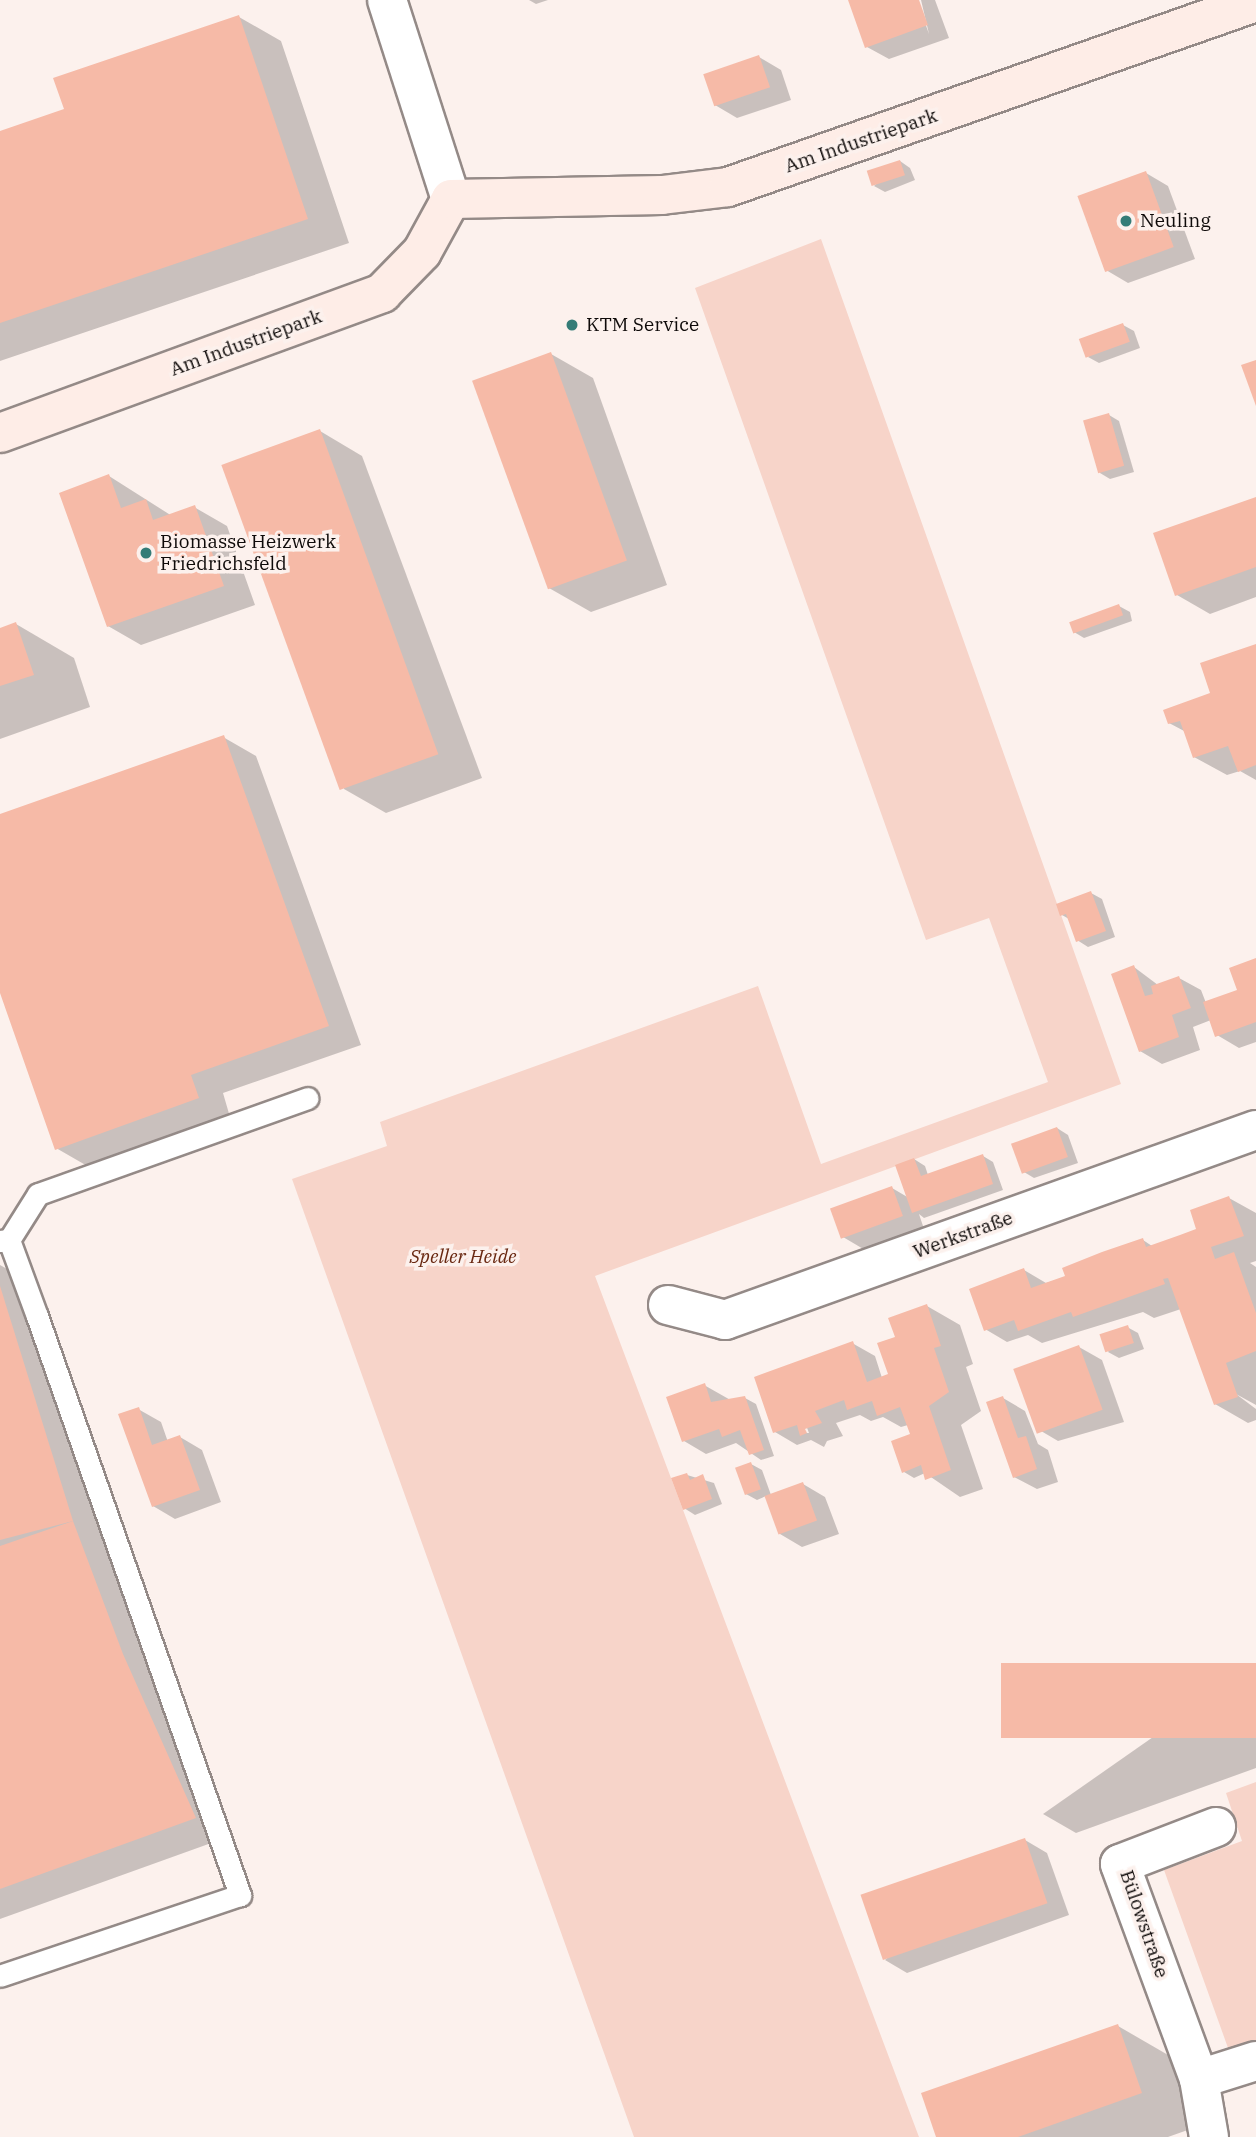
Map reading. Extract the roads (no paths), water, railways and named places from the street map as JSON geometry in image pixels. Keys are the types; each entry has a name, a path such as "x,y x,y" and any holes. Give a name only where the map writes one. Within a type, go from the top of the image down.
{"street":[{"name":"Am Industriepark","path":"0,433 382,293 422,251 451,199 662,195 728,187 1256,2"},
{"path":"385,3 451,199"},
{"name":"Werkstraße","path":"668,1305 725,1320 1256,1130"},
{"name":"Bülowstraße","path":"1209,2137 1199,2079 1120,1864 1216,1827"},
{"path":"1199,2079 1256,2061"}],"lane":[{"path":"0,1976 240,1895 4,1240 38,1194 307,1098"}],"place":[{"name":"Neuling","path":"1126,221"},
{"name":"KTM Service","path":"572,325"},
{"name":"Biomasse Heizwerk Friedrichsfeld","path":"146,553"}],"park label":[{"name":"Speller Heide","path":"463,1257"}]}
